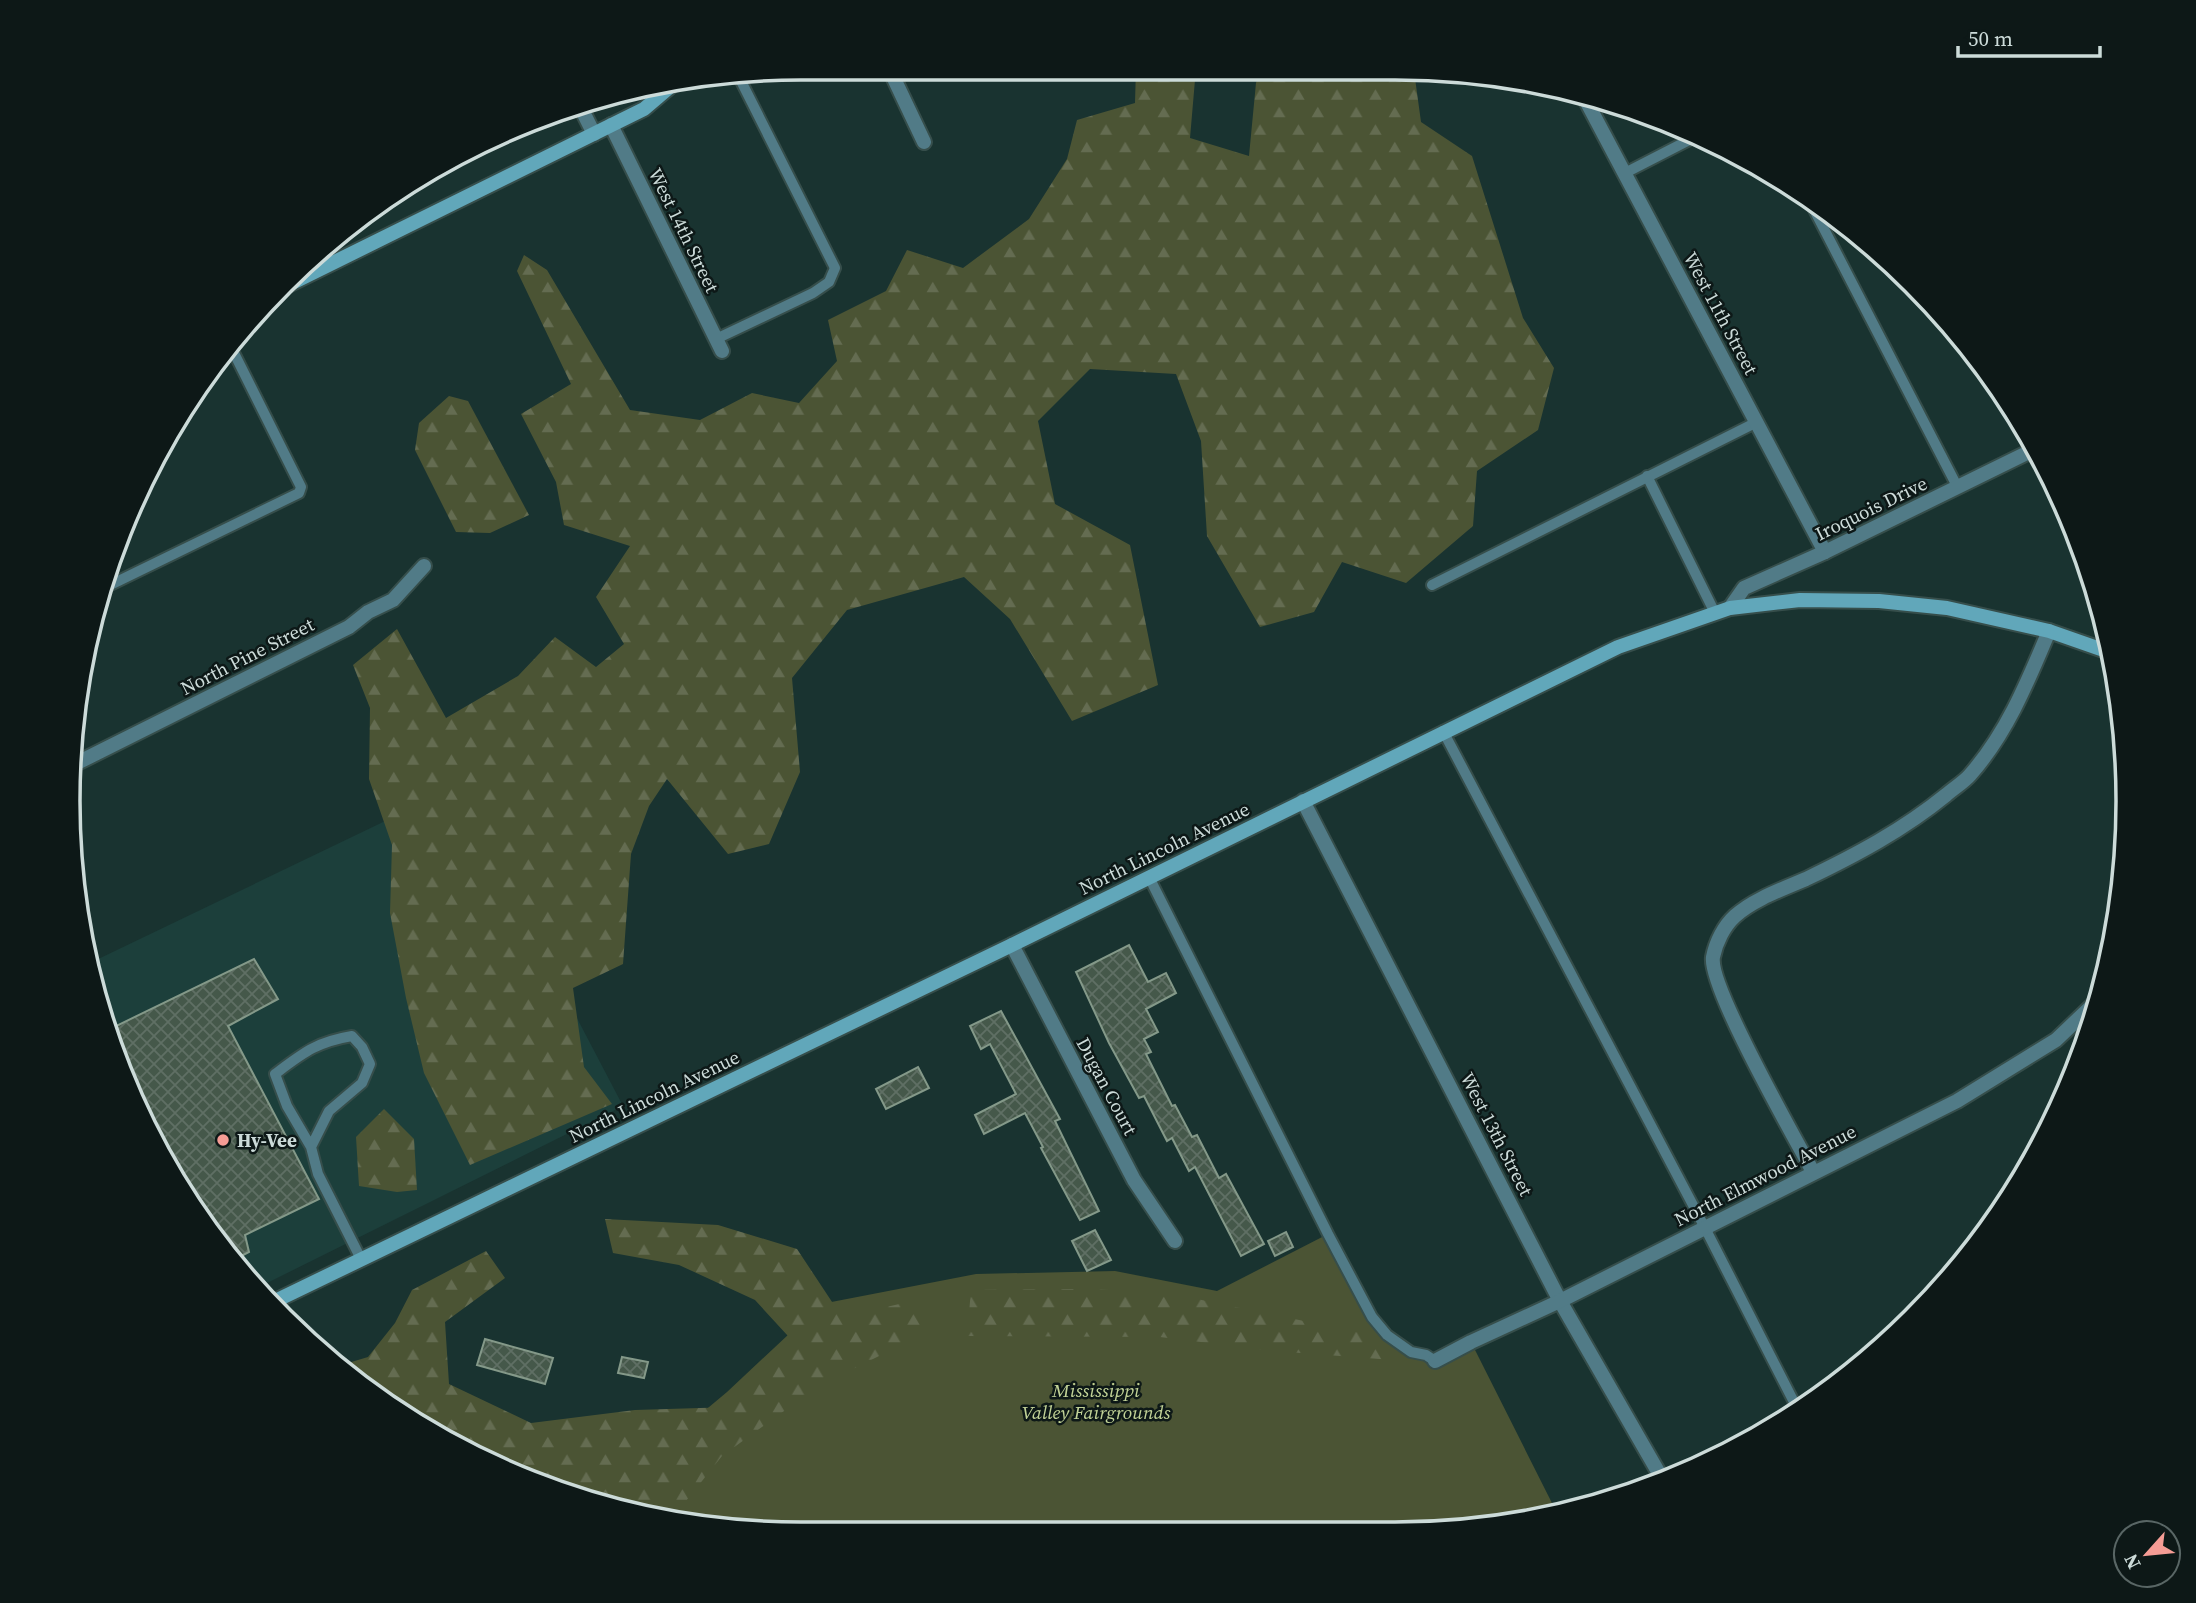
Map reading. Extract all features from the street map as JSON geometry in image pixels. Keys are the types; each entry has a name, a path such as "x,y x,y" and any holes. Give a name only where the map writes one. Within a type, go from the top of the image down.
{"street":[{"path":"894,80 925,142"},
{"path":"311,274 644,109 662,94"},
{"name":"West 11th Street","path":"1590,108 1825,552"},
{"path":"584,115 594,134"},
{"name":"West 14th Street","path":"611,125 719,345"},
{"name":"Iroquois Drive","path":"1730,608 1744,588 1825,552 2026,454"},
{"name":"North Pine Street","path":"82,761 349,627 368,612 393,600 424,566"},
{"name":"North Lincoln Avenue","path":"280,1299 1012,945 1618,647 1730,608 1800,600 1878,601 1947,608 2049,631 2099,649"},
{"path":"1813,1172 1740,1034 1719,980 1713,960 1723,931 1736,915 1760,901 1866,850 1924,813 1969,776 1997,739 2022,695 2049,631"},
{"name":"West 13th Street","path":"1303,800 1560,1301 1658,1472"},
{"name":"Dugan Court","path":"1012,945 1134,1180 1175,1241"},
{"name":"North Elmwood Avenue","path":"1435,1361 1957,1101 2056,1040 2083,1015"}],"lane":[{"path":"719,345 813,293 829,282 835,268 743,83"},
{"path":"1625,173 1685,142"},
{"path":"1819,219 1958,488"},
{"path":"115,583 299,493 301,487 235,355"},
{"path":"1432,584 1758,422"},
{"path":"1647,476 1715,613"},
{"path":"1443,731 1794,1402"},
{"path":"1149,877 1372,1317 1388,1335 1411,1352 1426,1355 1435,1361"},
{"path":"311,1147 329,1111 362,1083 370,1064 362,1047 352,1037 316,1045 275,1074 287,1107 311,1147 318,1174 361,1259"}],"shaded area":[{"path":"456,787 623,1106 266,1284 202,1202 155,1120 119,1033 98,959"}],"green space":[{"path":"1136,80 1195,80 1190,138 1249,156 1257,80 1415,81 1421,122 1472,156 1523,318 1554,368 1538,430 1477,471 1473,526 1406,583 1342,562 1314,612 1260,627 1207,536 1201,441 1176,374 1090,369 1038,421 1055,504 1130,545 1158,685 1072,721 1010,619 964,577 847,610 792,678 800,772 769,844 728,854 667,779 649,806 631,854 623,964 573,988 584,1067 612,1104 470,1165 424,1073 406,998 390,913 392,845 369,779 370,708 353,665 397,629 446,718 518,676 555,637 596,667 624,644 596,597 630,546 564,525 556,482 521,414 571,384 517,271 524,255 547,270 630,410 700,420 752,393 799,403 837,361 828,320 886,291 907,250 963,268 1029,219 1067,159 1077,120 1135,103"},
{"path":"449,396 468,401 529,515 490,533 456,532 415,450 419,423"},
{"path":"384,1109 414,1139 417,1190 397,1192 359,1186 356,1137"},
{"path":"605,1219 718,1225 797,1249 842,1317 917,1300 928,1332 820,1385 722,1456 679,1512 615,1498 526,1468 441,1426 349,1363 368,1357 395,1323 412,1290 486,1251 505,1278 445,1322 449,1384 531,1423 635,1410 733,1407 799,1348 755,1300 679,1265 613,1253"},
{"name":"Mississippi Valley Fairgrounds","path":"1328,1234 1388,1335 1435,1361 1471,1342 1553,1505 1442,1521 802,1522 707,1516 616,1498 623,1479 727,1392 821,1304 976,1274 1115,1271 1217,1291"},
{"path":"1081,1289 1163,1292 1362,1333 1393,1360 1274,1351 1160,1337 967,1336 971,1290"}],"building":[{"path":"1129,945 1148,982 1166,973 1176,993 1146,1009 1158,1032 1144,1039 1151,1052 1146,1054 1172,1106 1175,1105 1192,1137 1197,1135 1219,1178 1226,1174 1264,1244 1241,1256 1195,1167 1189,1171 1172,1138 1167,1141 1144,1096 1139,1098 1109,1043 1076,972"},
{"name":"Hy-Vee","path":"254,959 278,999 228,1026 319,1199 245,1235 249,1252 242,1256 202,1202 177,1162 135,1077 117,1026"},
{"path":"1001,1011 1060,1119 1055,1121 1099,1211 1080,1220 1025,1113 984,1134 975,1115 1016,1094 990,1044 981,1049 970,1026"},
{"path":"918,1067 929,1088 886,1109 876,1089"},
{"path":"1095,1230 1111,1260 1087,1271 1072,1241"},
{"path":"1286,1232 1293,1247 1275,1256 1268,1241"},
{"path":"485,1339 553,1358 545,1384 477,1365"},
{"path":"622,1357 648,1362 644,1378 618,1373"}],"place":[{"name":"Hy-Vee","path":"223,1140"}]}
